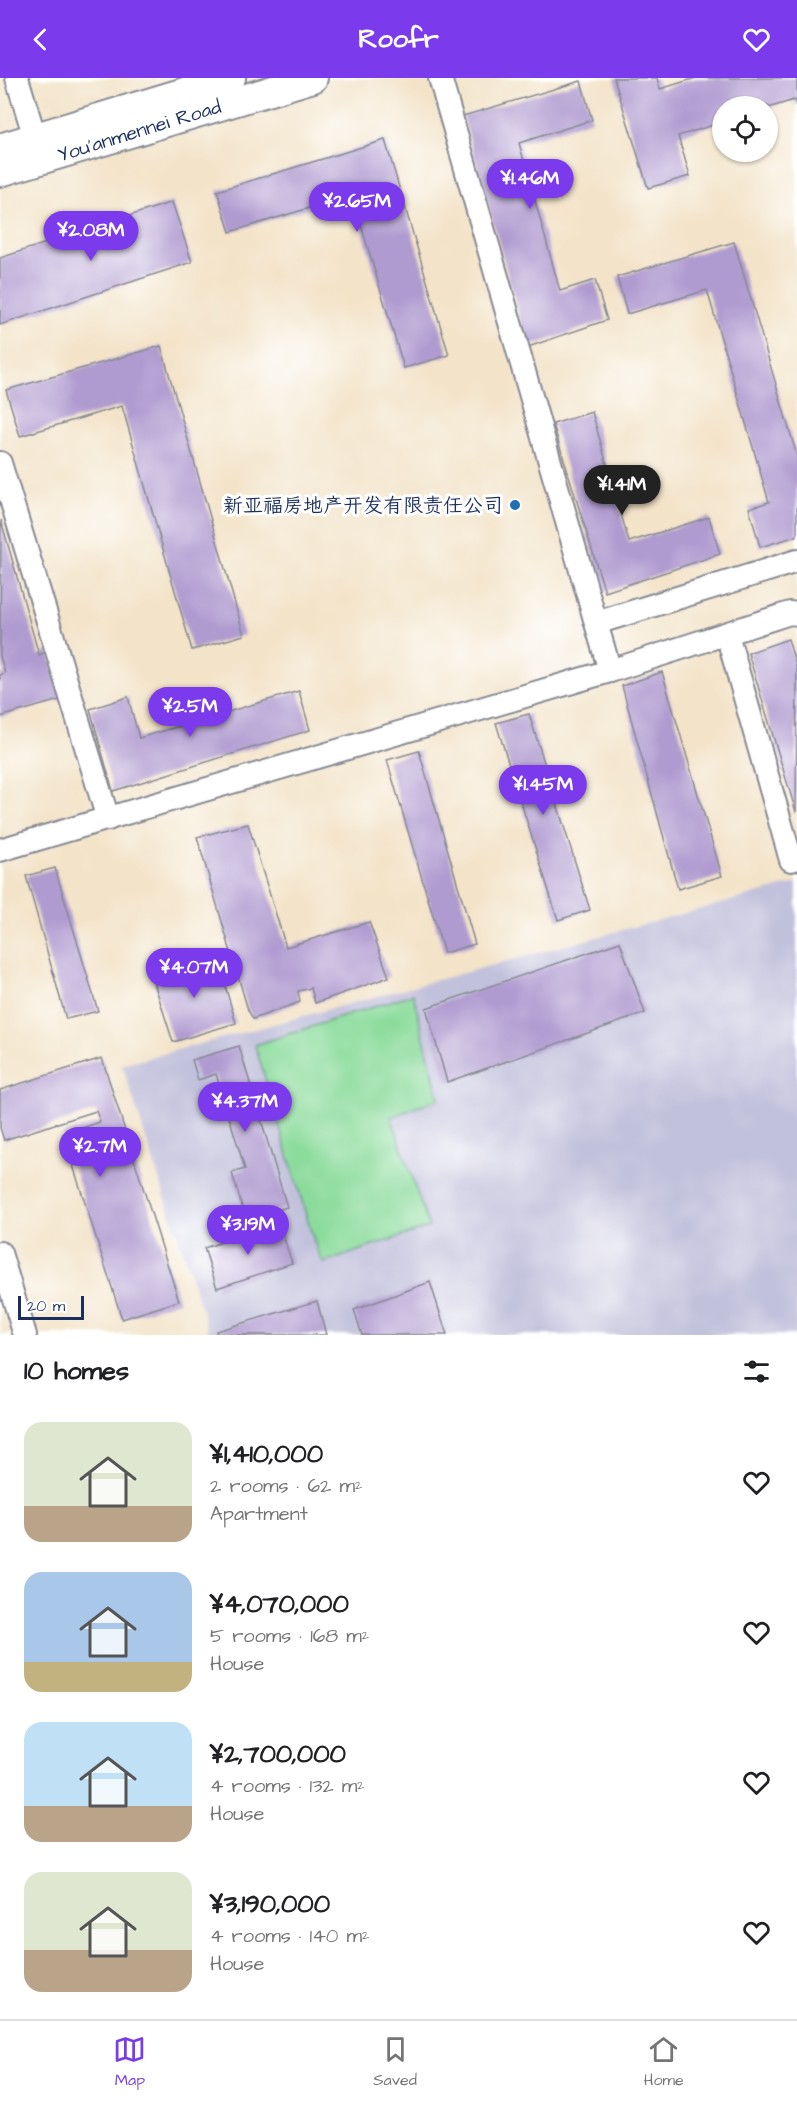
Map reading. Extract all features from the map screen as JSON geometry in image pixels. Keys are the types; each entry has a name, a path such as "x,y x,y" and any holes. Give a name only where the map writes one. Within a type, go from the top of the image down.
{"main road":[{"name":"You'anmennei Road","path":"0,148 231,78"},
{"name":"You'anmennei Road","path":"0,172 313,78"}],"street":[{"path":"17,78 34,138"},
{"path":"440,78 610,671"},
{"path":"0,463 108,819"},
{"path":"596,623 797,561"},
{"path":"0,850 610,671 790,613 797,614"},
{"path":"727,634 791,860 797,858"},
{"path":"0,1253 25,1335"}],"shaded area":[{"path":"797,883 797,1335 210,1335 122,1065"}],"green space":[{"path":"413,994 439,1099 391,1117 429,1227 323,1263 314,1241 255,1045"}],"building":[{"path":"614,78 657,78 660,89 696,78 797,78 797,108 794,100 778,105 778,96 712,96 712,125 678,136 690,176 648,188"},
{"path":"581,81 592,120 519,143 560,291 595,280 607,320 528,347 463,116"},
{"path":"385,140 449,355 404,368 352,195 230,232 217,191"},
{"path":"172,202 192,262 0,325 0,258"},
{"path":"734,242 797,456 797,536 760,547 749,508 769,502 707,290 627,314 617,277"},
{"path":"161,346 244,635 192,650 122,406 20,436 6,390"},
{"path":"592,412 629,542 709,517 720,554 605,592 553,424"},
{"path":"1,520 39,655 49,651 63,699 0,717 0,675 5,673 0,656"},
{"path":"788,639 797,669 796,812 748,653"},
{"path":"662,672 722,876 678,889 622,686"},
{"path":"299,691 310,730 113,791 90,709 128,697 139,738"},
{"path":"529,714 590,910 558,920 496,723"},
{"path":"419,751 475,944 444,953 387,760"},
{"path":"248,824 286,947 369,922 389,977 315,1003 311,988 298,991 300,1002 253,1019 248,1010 197,837"},
{"path":"55,868 98,1011 66,1019 26,876"},
{"path":"620,942 645,1013 447,1082 426,1008"},
{"path":"216,955 236,1023 173,1042 152,976"},
{"path":"239,1046 287,1207 246,1220 232,1173 245,1169 216,1074 198,1080 192,1060"},
{"path":"102,1058 179,1301 122,1319 63,1134 100,1122 96,1111 4,1140 0,1128 0,1090"},
{"path":"279,1223 292,1263 217,1288 204,1248"},
{"path":"430,1282 447,1335 362,1335 354,1310"},
{"path":"317,1301 326,1335 217,1335 216,1331"}],"place":[{"name":"新亚福房地产开发有限责任公司","path":"515,505"}]}
